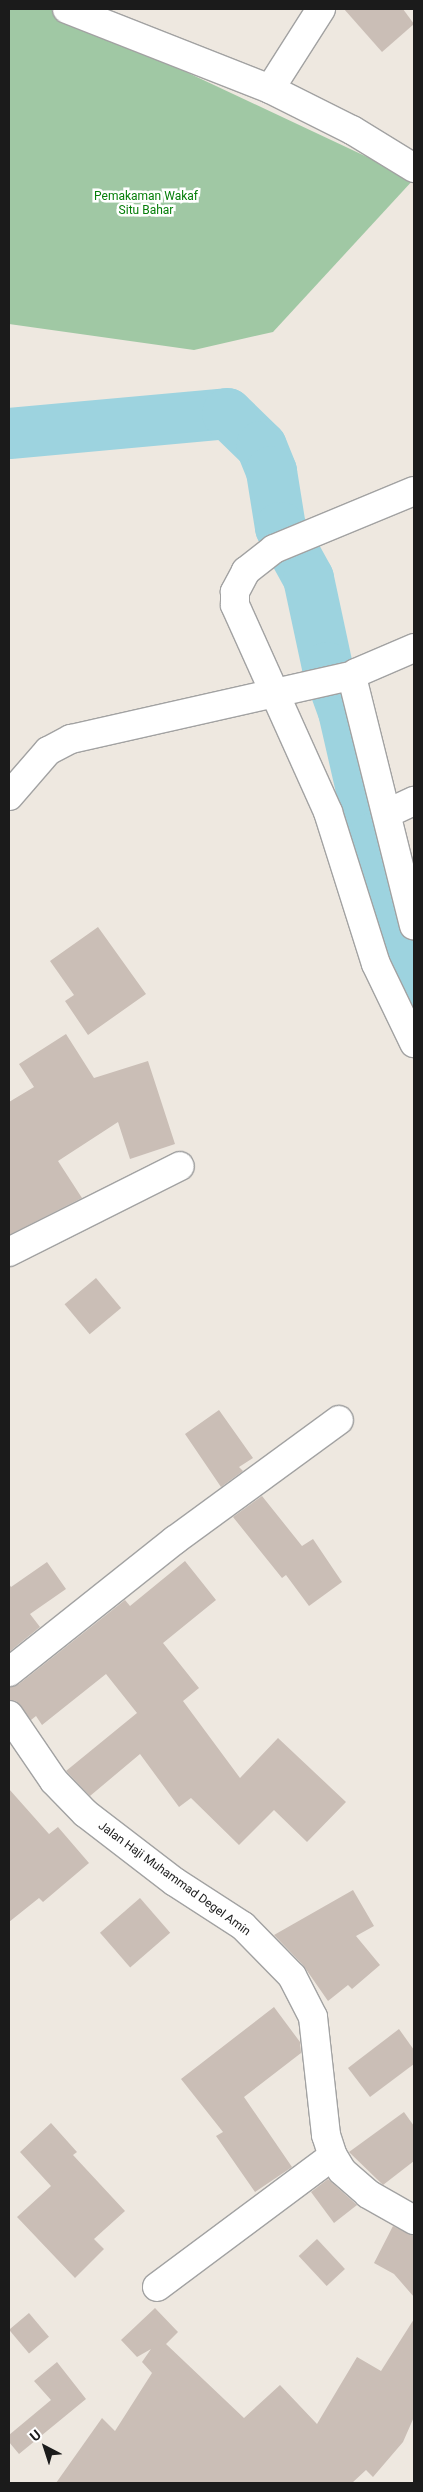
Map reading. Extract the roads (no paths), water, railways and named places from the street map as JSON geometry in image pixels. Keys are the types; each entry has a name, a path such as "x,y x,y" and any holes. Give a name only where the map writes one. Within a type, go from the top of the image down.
{"street":[{"path":"67,9 99,14 270,90 352,130 414,168"},
{"path":"270,90 321,9"},
{"path":"414,491 274,549 246,570 235,598 273,696 328,812 376,964 414,1043"},
{"path":"9,796 36,762 58,744 273,696 355,675 414,648"},
{"path":"355,675 353,684 388,813 414,926"},
{"path":"388,813 414,801"},
{"path":"9,1252 180,1166"},
{"path":"9,1672 175,1540 339,1420"},
{"name":"Jalan Haji Muhammad Degel Amin","path":"9,1715 54,1782 85,1813 175,1882 243,1926 292,1976 313,2017 326,2135 333,2156 342,2170 368,2194 414,2220"},
{"path":"157,2287 333,2156"}],"waterway":[{"path":"9,433 227,413 261,446 271,471 280,527 308,578 327,667 343,711 372,838 414,983"}],"park label":[{"name":"Pemakaman Wakaf Situ Bahar","path":"146,204"}]}
